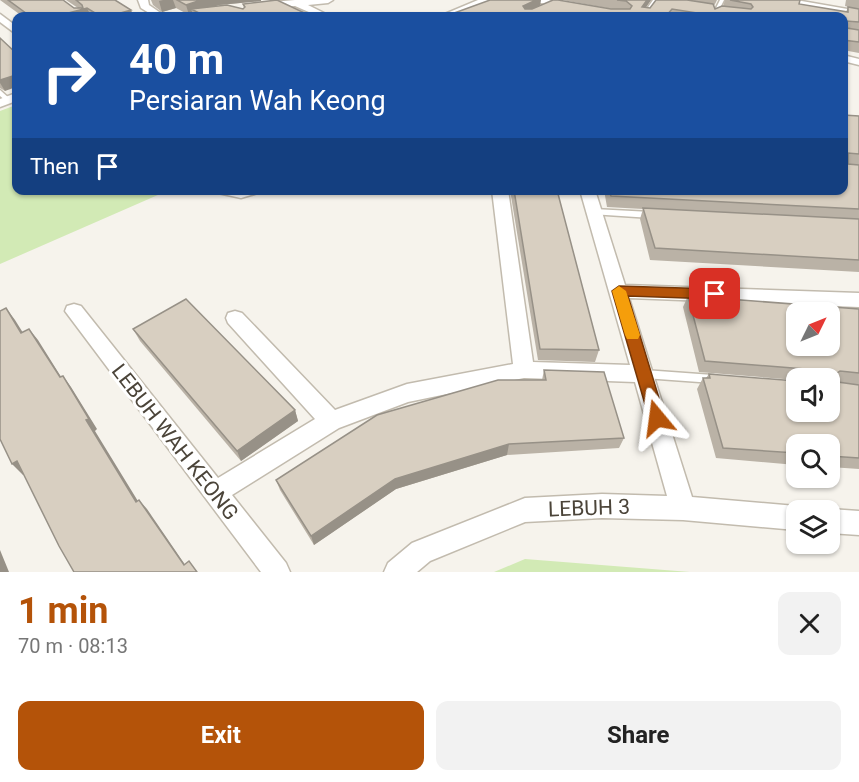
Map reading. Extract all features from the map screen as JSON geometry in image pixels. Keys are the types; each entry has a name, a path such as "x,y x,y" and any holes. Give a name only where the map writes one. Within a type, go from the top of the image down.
{"street":[{"path":"143,0 145,7 153,12"},
{"path":"252,7 328,0"},
{"path":"456,12 487,0"},
{"path":"533,0 551,6 577,8"},
{"path":"779,0 824,4 859,14"},
{"path":"297,3 316,12"},
{"path":"0,17 12,28"},
{"path":"501,195 524,370"},
{"path":"589,195 683,508"},
{"path":"619,291 859,300"},
{"name":"LEBUH WAH KEONG","path":"74,311 277,572"},
{"path":"235,318 331,421"},
{"path":"215,493 331,421 407,393 524,370 644,374"},
{"name":"LEBUH 3","path":"397,572 421,552 525,510 602,506 683,508 786,517"},
{"path":"840,522 859,524"}],"lane":[{"path":"655,0 665,2"},
{"path":"706,10 710,12"},
{"path":"594,212 663,216"},
{"path":"644,374 726,380"}],"green space":[{"path":"12,106 12,195 158,195 0,264 0,111"},
{"path":"525,559 690,572 494,572"}],"building":[{"path":"8,0 63,0 74,8 83,8 76,0 115,0 131,10 94,12 87,8 72,12 24,12"},
{"path":"177,0 201,0 186,5"},
{"path":"277,0 302,12 197,12 191,9 227,5 243,9 245,7 243,4"},
{"path":"490,0 536,0 523,6 525,9 532,9 553,0 611,9 630,9 632,6 626,1 617,0 647,0 642,7 650,8 656,0 687,0 713,4 715,9 722,6 751,9 753,7 751,4 730,0 800,0 799,4 848,12 691,12 672,9 669,12 457,12"},
{"path":"848,7 859,9 859,22 848,21"},
{"path":"848,28 859,30 859,42 848,41"},
{"path":"0,38 12,49 12,76 0,80"},
{"path":"848,115 859,116 859,154 848,153"},
{"path":"848,164 859,165 859,209 611,196 848,195"},
{"path":"515,195 558,195 599,350 540,349"},
{"path":"643,208 859,219 859,260 655,248"},
{"path":"688,296 786,303 786,356 840,356 840,308 859,309 859,373 840,371 840,368 792,368 705,361"},
{"path":"186,299 295,410 237,451 133,329"},
{"path":"6,308 21,333 29,329 60,377 63,376 89,419 86,420 136,502 139,500 184,565 189,561 197,572 74,572 17,461 12,464 0,439 0,311"},
{"path":"544,370 604,372 624,438 509,444 395,479 311,536 276,480 377,415 498,380 546,380"},
{"path":"709,374 786,380 786,422 840,422 840,382 859,385 859,458 840,457 840,434 786,434 786,452 723,448 703,378 710,378"}],"slow traffic":[{"path":"619,291 633,335"}],"route":[{"path":"657,418 619,291 715,294"}]}
